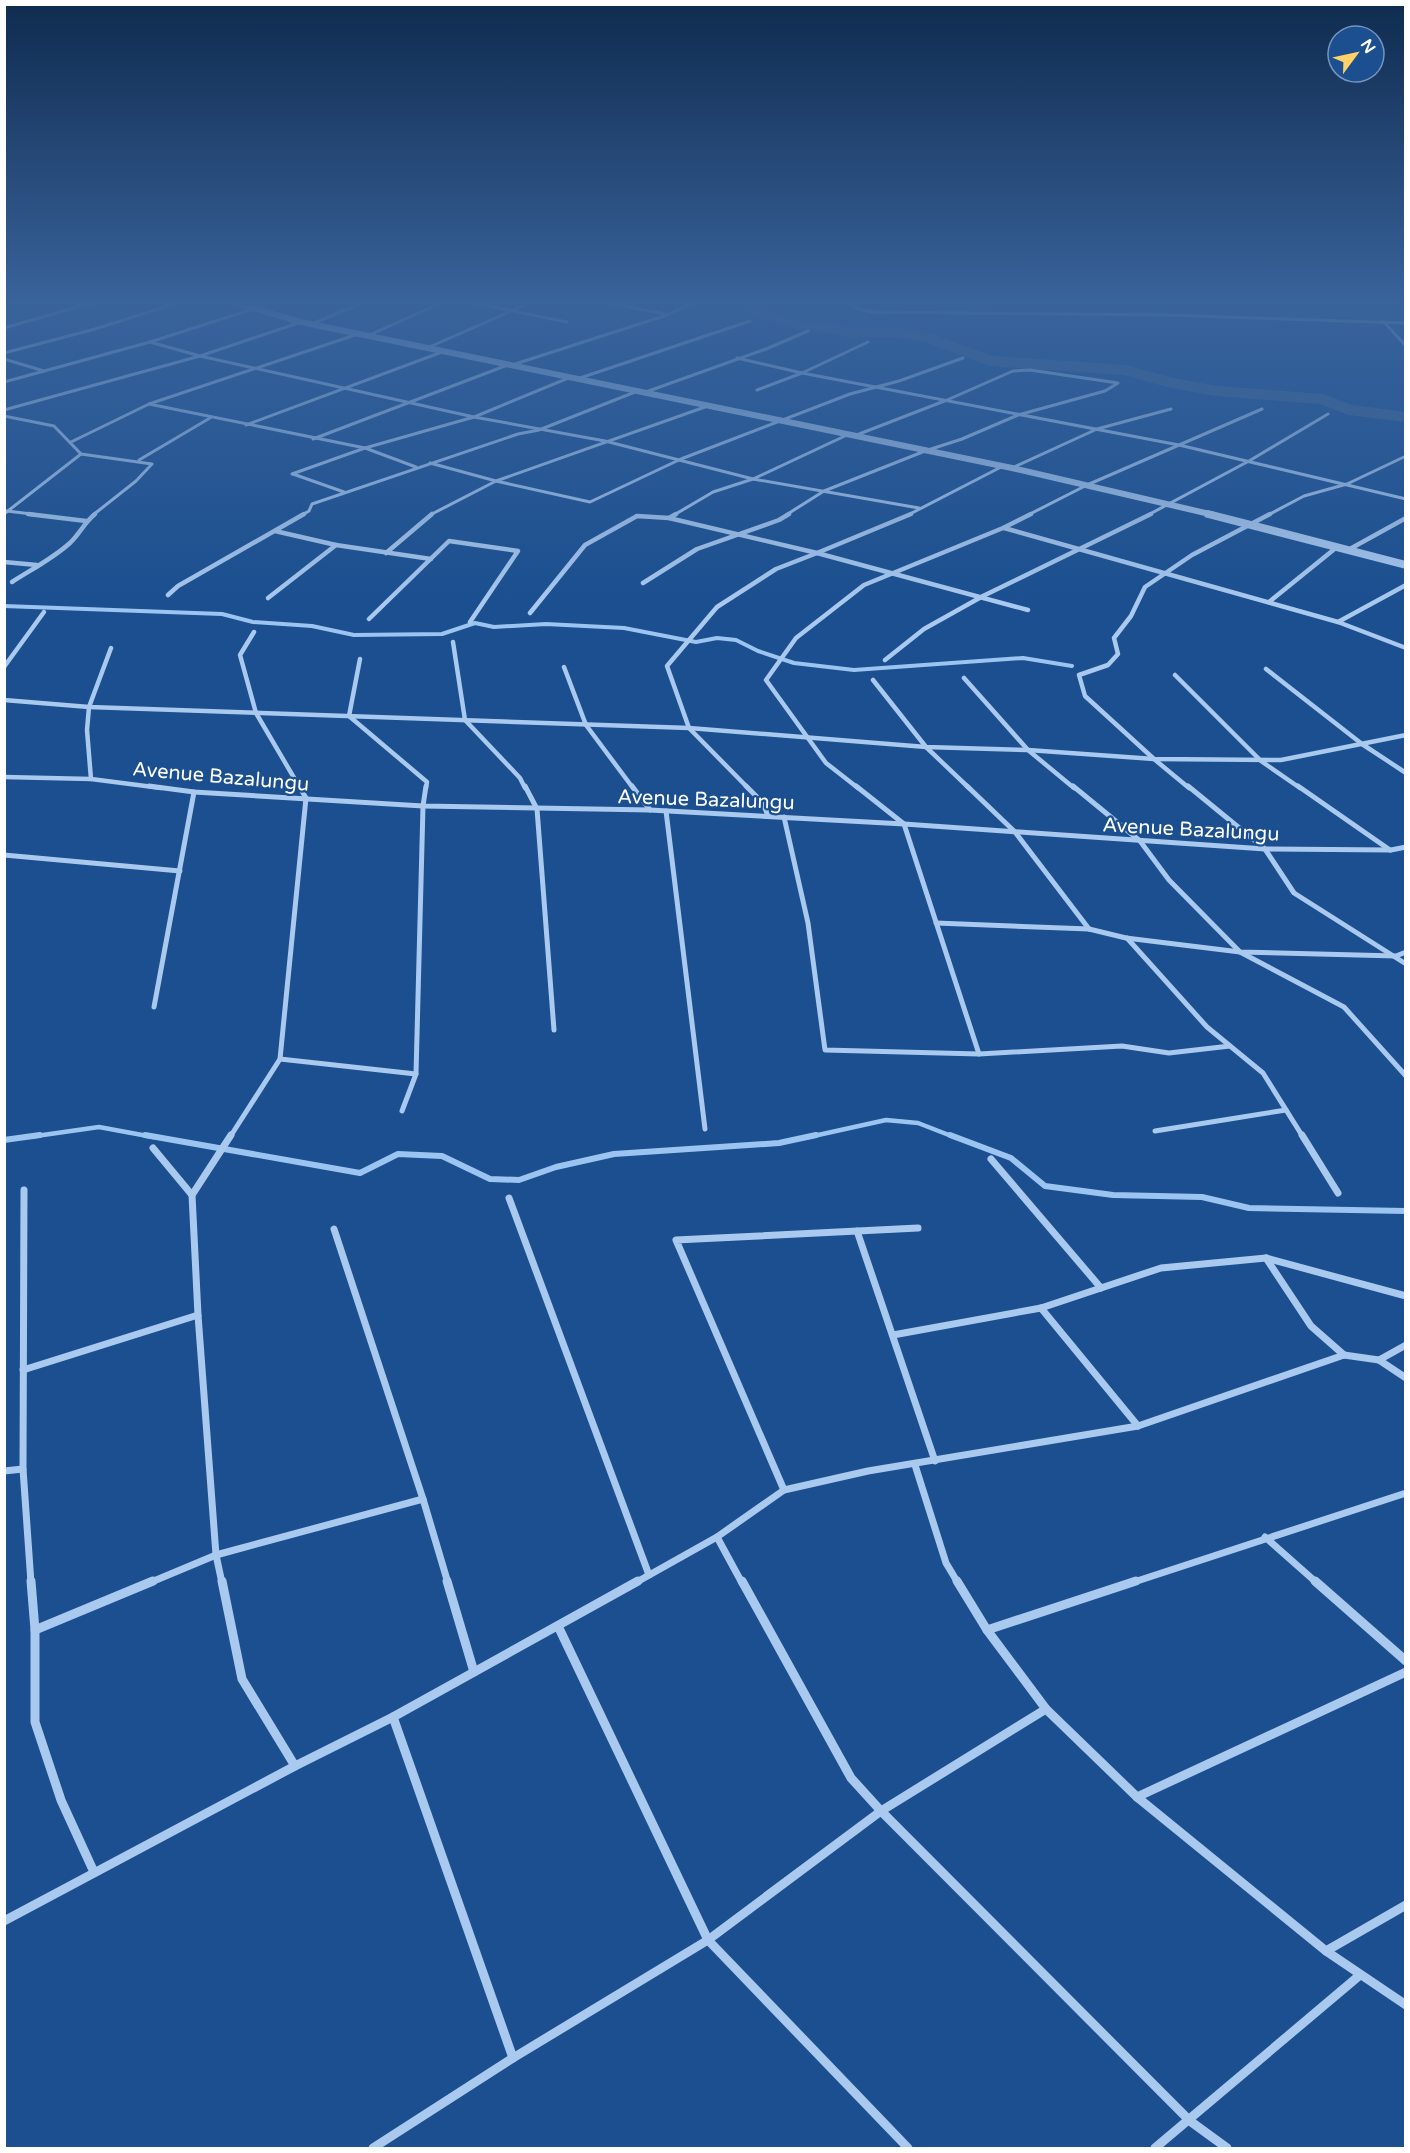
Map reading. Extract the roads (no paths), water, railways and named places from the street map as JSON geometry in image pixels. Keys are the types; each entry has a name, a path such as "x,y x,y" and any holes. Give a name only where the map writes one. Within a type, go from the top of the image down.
{"street":[{"path":"4,410 35,401"},
{"path":"71,442 157,401"},
{"path":"246,425 310,401"},
{"path":"344,492 292,474 365,448 474,417 513,401"},
{"path":"168,595 309,511 312,504 518,434 539,430 615,401"},
{"path":"679,401 1088,485 1252,524 1406,566"},
{"path":"430,463 496,481 590,502 681,459 834,401"},
{"path":"669,518 713,492 753,479 850,436 943,401"},
{"path":"954,401 1179,445 1406,499"},
{"path":"643,583 697,549 779,520 824,491 925,451 962,439 1018,415 1067,401"},
{"path":"312,439 408,402 539,430 606,441 753,479 919,508"},
{"path":"149,404 365,448 417,467"},
{"path":"386,553 431,514 496,481 705,407"},
{"path":"1012,468 1096,429 1171,409"},
{"path":"978,1054 904,825 826,763 766,680 796,638 864,585 1003,528 1088,485 1262,409"},
{"path":"885,660 924,629 1077,548 1111,535 1166,503 1249,461 1328,414"},
{"path":"4,416 54,426 81,454"},
{"path":"138,460 210,418"},
{"path":"6,512 81,454 138,460 152,464 136,481 87,521 83,530 63,548 12,582"},
{"path":"1406,456 1347,484 1304,496 1192,555 1163,573 1145,587 1131,616 1114,638 1118,654 1108,665 1079,675 1085,696 1154,759 1265,849 1294,893 1406,964"},
{"path":"768,816 763,803 688,728 667,666 717,607 776,569 893,523 1003,466"},
{"path":"6,512 87,521"},
{"path":"530,613 585,545 637,516 669,518 818,553 984,596 1028,610"},
{"path":"1348,550 1406,518"},
{"path":"1003,528 1338,622 1406,648"},
{"path":"274,531 336,545 431,559"},
{"path":"369,620 448,541 518,551 470,622"},
{"path":"268,598 336,545"},
{"path":"1269,602 1337,547"},
{"path":"4,562 37,565"},
{"path":"1338,622 1406,585"},
{"path":"4,667 44,612"},
{"path":"254,632 240,655 256,713 306,798 280,1059 192,1195 198,1315 216,1555 242,1679 296,1766"},
{"path":"453,642 465,720 520,778 537,809 554,1030"},
{"path":"91,779 87,730 89,707 111,648"},
{"path":"349,716 360,659"},
{"path":"564,667 586,725 650,810"},
{"path":"1266,669 1362,744 1406,772"},
{"path":"1175,675 1262,761 1391,850"},
{"path":"964,678 1028,750 1140,842 1169,880 1240,952 1344,1007 1406,1076"},
{"path":"873,681 926,747 1015,832 1089,929"},
{"path":"4,700 89,707 688,728 926,747 1028,750 1154,759 1281,760 1406,735"},
{"path":"349,716 427,782 423,806 416,1074 402,1111"},
{"name":"Avenue Bazalungu","path":"4,777 91,779 194,792 423,806 650,810 768,816 1265,849 1391,850 1406,848"},
{"path":"154,1007 194,792"},
{"path":"666,811 705,1128"},
{"path":"784,817 808,923 825,1050 978,1054 1122,1046 1169,1053 1230,1046"},
{"path":"4,855 180,871"},
{"path":"936,923 1089,929 1126,938 1240,952 1396,956 1406,952"},
{"path":"1126,938 1207,1027 1263,1073 1338,1193"},
{"path":"280,1059 416,1074"},
{"path":"1155,1131 1286,1110"},
{"path":"153,1148 192,1195"},
{"path":"991,1159 1101,1288"},
{"path":"24,1190 23,1469 35,1630 35,1722 61,1800 94,1872"},
{"path":"509,1198 649,1575"},
{"path":"784,1490 676,1240 918,1228"},
{"path":"334,1229 423,1499 474,1672"},
{"path":"857,1231 935,1461"},
{"path":"1266,1258 1311,1326 1344,1355"},
{"path":"892,1335 1041,1308 1161,1268 1266,1258 1406,1296"},
{"path":"1041,1308 1138,1426"},
{"path":"23,1370 198,1315"},
{"path":"1379,1360 1406,1345"},
{"path":"4,1921 393,1717 558,1626 717,1537 784,1490 868,1471 915,1465 1138,1426 1344,1355 1379,1360 1406,1378"},
{"path":"915,1465 946,1563 987,1630 1046,1709 1137,1797 1326,1951 1406,2005"},
{"path":"4,1471 23,1469"},
{"path":"987,1630 1265,1537 1406,1493"},
{"path":"35,1630 216,1555 423,1499"},
{"path":"717,1537 850,1778 1190,2121 1227,2148"},
{"path":"1265,1537 1406,1661"},
{"path":"558,1626 708,1941 908,2148"},
{"path":"1137,1797 1406,1672"},
{"path":"373,2148 513,2058 708,1941 881,1811 1046,1709"},
{"path":"393,1717 513,2058"},
{"path":"1326,1951 1406,1905"},
{"path":"1155,2148 1190,2121 1360,1975"}],"waterway":[{"path":"1329,401 1349,410 1406,417"},
{"path":"4,606 222,614 253,622 312,626 354,635 442,634 475,623 494,627 546,624 624,628 696,642 717,638 736,640 758,651 794,663 854,670 1023,658 1072,666"},
{"path":"809,1137 886,1120 918,1123 954,1137"},
{"path":"29,1137 99,1127 153,1137"},
{"path":"4,1140 40,1135"},
{"path":"145,1135 360,1173 398,1154 442,1156 490,1179 519,1180 556,1167 614,1154 779,1143 816,1135"},
{"path":"950,1135 1011,1158 1045,1186 1113,1195 1202,1197 1249,1208 1406,1211"}]}
